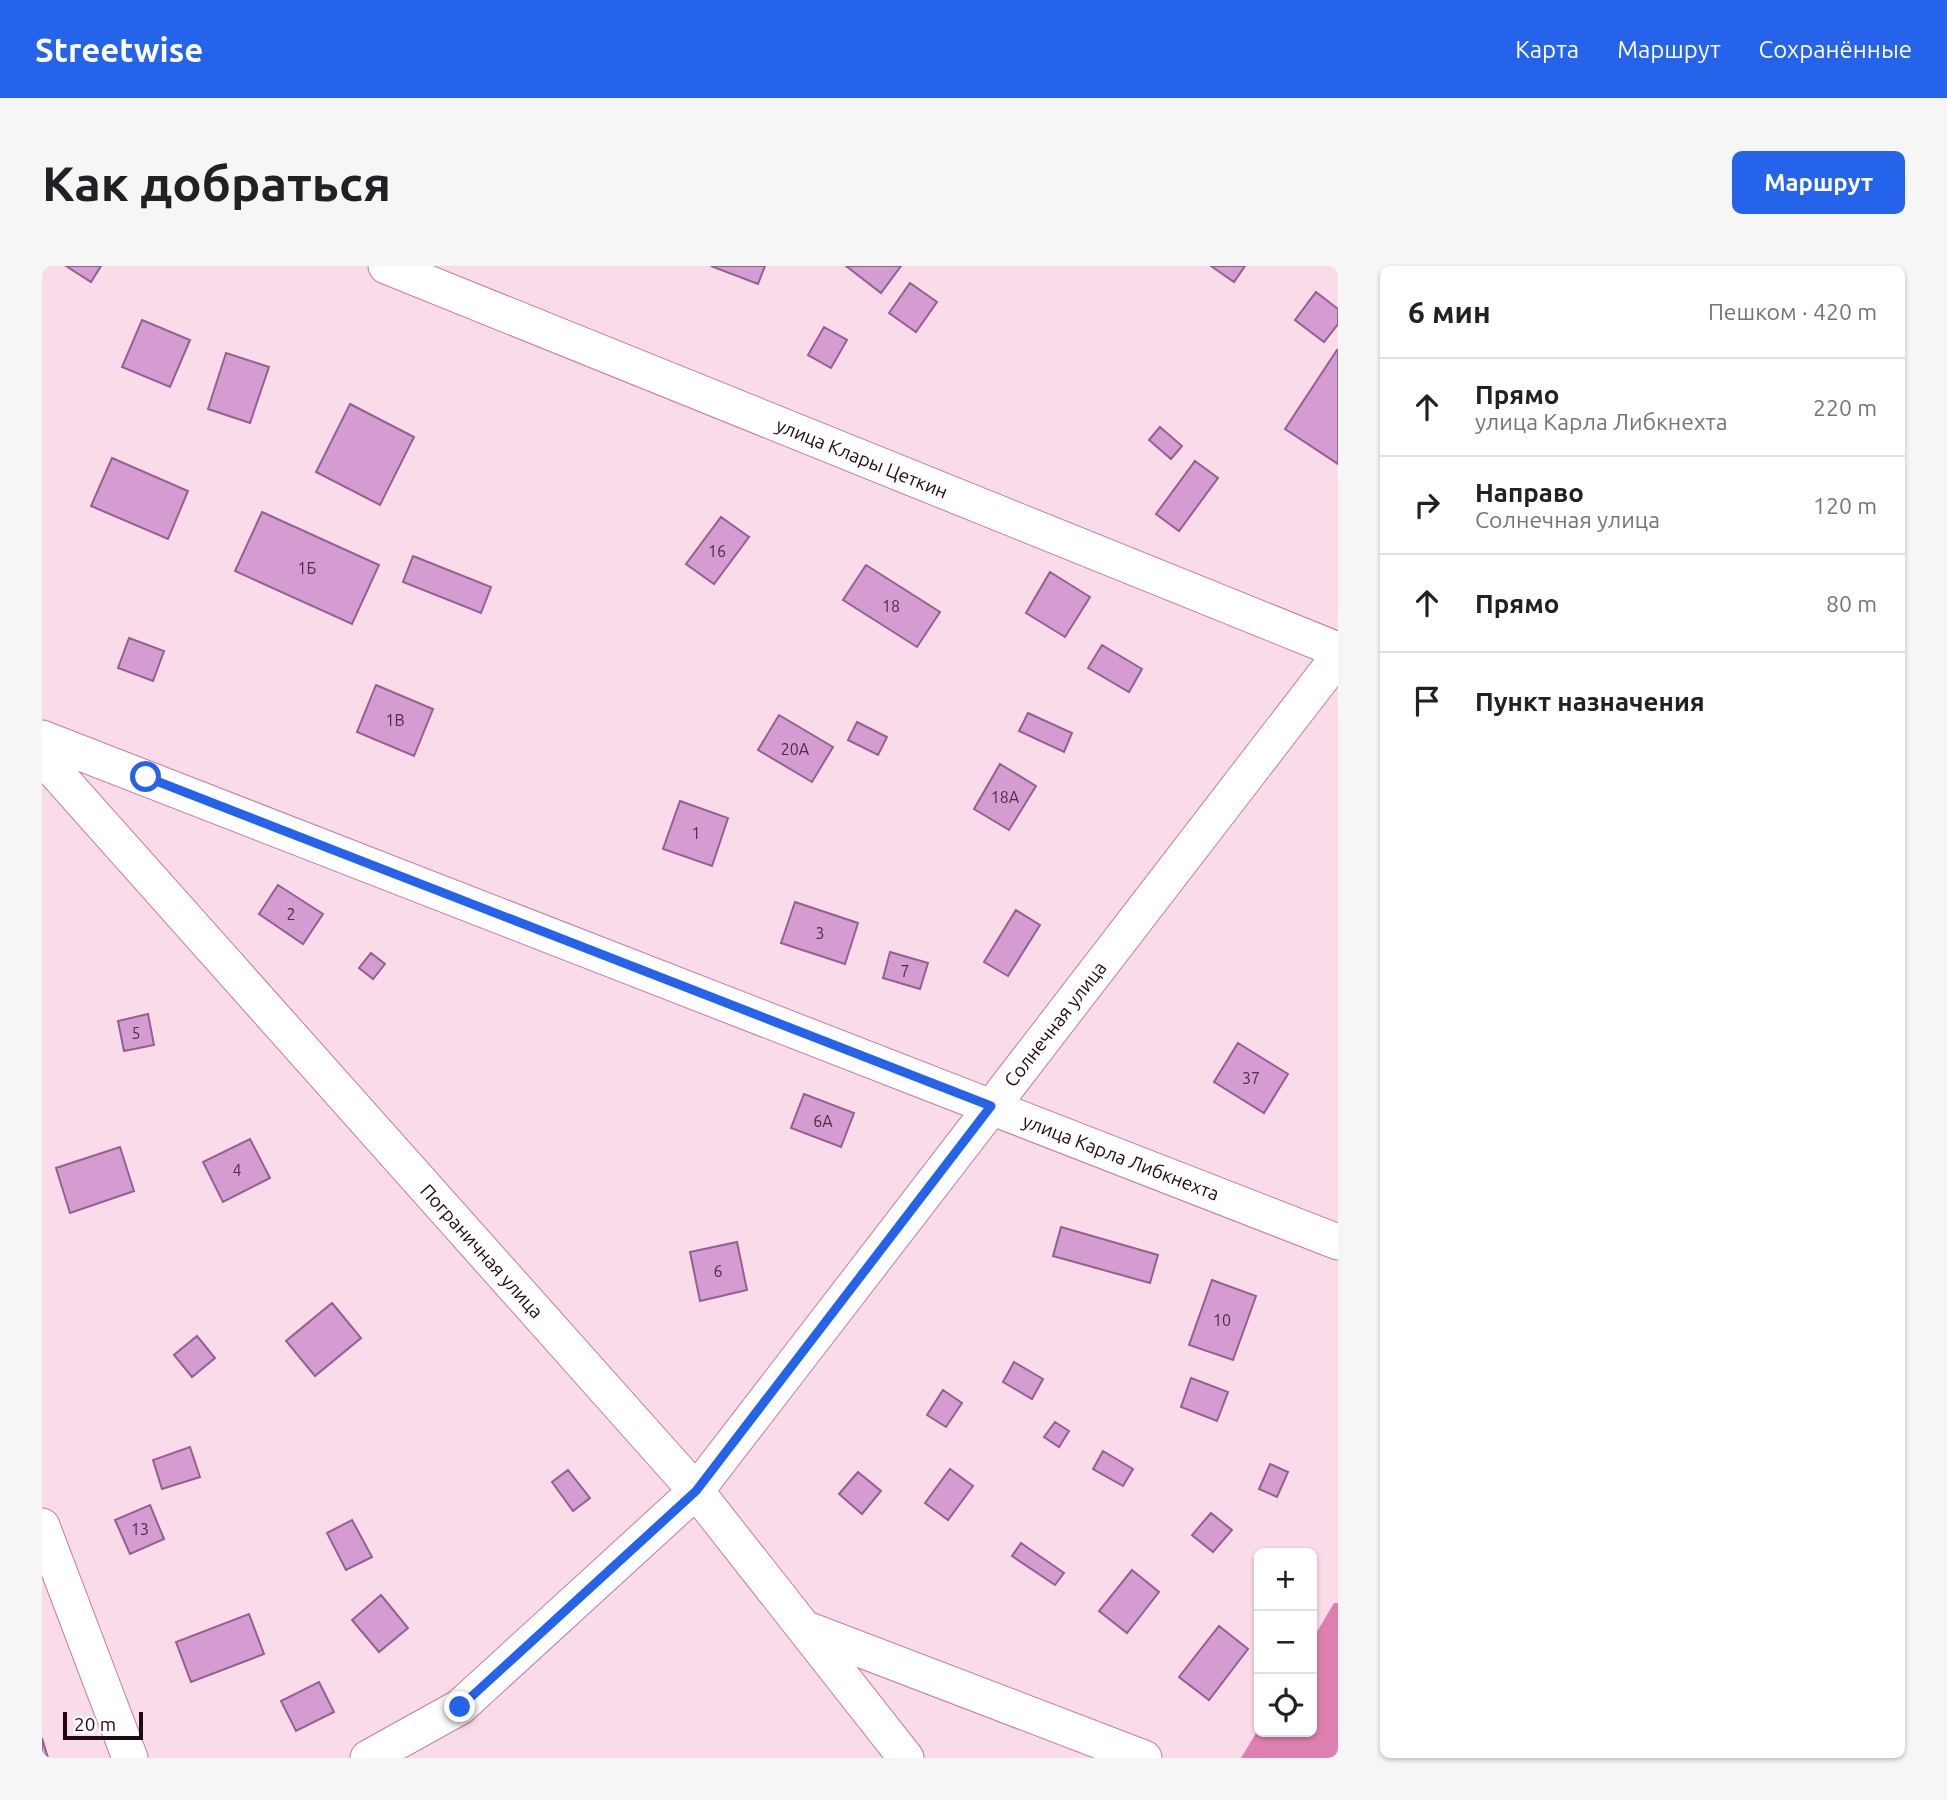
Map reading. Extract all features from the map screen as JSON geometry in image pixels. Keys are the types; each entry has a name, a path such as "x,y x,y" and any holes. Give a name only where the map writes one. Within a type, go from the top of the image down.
{"street":[{"name":"улица Клары Цеткин","path":"386,266 1338,650"},
{"name":"Солнечная улица","path":"368,1758 460,1707 696,1491 1338,657"},
{"name":"улица Карла Либкнехта","path":"42,738 1338,1242"},
{"name":"Пограничная улица","path":"42,757 696,1491 905,1758"},
{"path":"42,1526 130,1758"},
{"path":"804,1628 1143,1758"}],"shaded area":[{"path":"1334,1603 1338,1603 1338,1758 1241,1758 1254,1736 1317,1737 1317,1632"}],"building":[{"path":"66,266 101,266 91,282"},
{"path":"711,266 765,266 758,284"},
{"path":"846,266 901,266 881,293"},
{"path":"1211,266 1245,266 1234,282"},
{"path":"910,283 937,302 916,332 889,313"},
{"path":"1316,292 1338,309 1338,324 1324,342 1295,320"},
{"path":"142,320 190,340 170,387 122,367"},
{"path":"824,327 847,340 831,368 808,355"},
{"path":"1338,350 1338,464 1285,429"},
{"path":"226,353 269,367 250,423 208,409"},
{"path":"350,404 414,437 380,505 316,472"},
{"path":"1160,427 1182,446 1171,459 1149,440"},
{"path":"112,458 188,491 168,539 91,506"},
{"path":"1195,461 1218,478 1179,531 1156,514"},
{"path":"262,512 379,565 352,624 235,571"},
{"path":"721,517 749,537 714,584 686,564"},
{"path":"413,556 491,587 481,613 403,582"},
{"path":"866,565 940,612 917,647 843,600"},
{"path":"1050,572 1090,597 1065,637 1026,613"},
{"path":"129,638 164,651 153,681 118,668"},
{"path":"1102,645 1142,669 1129,692 1088,668"},
{"path":"376,685 433,709 414,756 357,732"},
{"path":"1028,713 1072,733 1064,752 1019,731"},
{"path":"779,715 833,747 812,782 758,750"},
{"path":"857,722 887,737 878,755 848,740"},
{"path":"1000,764 1036,786 1009,830 974,809"},
{"path":"680,801 728,818 712,866 663,849"},
{"path":"278,885 323,914 303,944 259,914"},
{"path":"795,902 858,923 845,964 781,943"},
{"path":"1016,910 1040,925 1008,976 984,962"},
{"path":"890,952 928,963 920,989 883,978"},
{"path":"371,953 385,964 373,979 359,968"},
{"path":"148,1014 154,1045 124,1051 118,1021"},
{"path":"1238,1043 1288,1074 1264,1113 1214,1082"},
{"path":"804,1094 854,1113 841,1147 791,1128"},
{"path":"250,1139 270,1178 223,1202 203,1162"},
{"path":"120,1147 134,1191 70,1213 56,1168"},
{"path":"1061,1227 1158,1255 1150,1283 1053,1256"},
{"path":"737,1242 747,1290 700,1301 690,1252"},
{"path":"1212,1280 1256,1296 1233,1360 1189,1345"},
{"path":"332,1303 361,1338 315,1376 286,1341"},
{"path":"197,1336 215,1358 192,1377 174,1355"},
{"path":"1014,1362 1043,1379 1032,1399 1003,1382"},
{"path":"1191,1378 1228,1392 1217,1421 1181,1407"},
{"path":"943,1390 962,1403 946,1427 927,1415"},
{"path":"1055,1422 1069,1431 1059,1447 1044,1437"},
{"path":"190,1447 200,1477 162,1489 153,1460"},
{"path":"1103,1451 1133,1469 1123,1486 1093,1469"},
{"path":"1270,1464 1288,1472 1277,1497 1259,1489"},
{"path":"950,1469 973,1486 948,1520 925,1503"},
{"path":"568,1470 590,1498 573,1511 552,1482"},
{"path":"858,1472 881,1491 862,1514 839,1494"},
{"path":"150,1505 164,1539 130,1554 115,1520"},
{"path":"1211,1513 1232,1530 1213,1552 1192,1535"},
{"path":"352,1520 372,1557 346,1570 327,1533"},
{"path":"1021,1543 1064,1573 1055,1585 1012,1556"},
{"path":"1132,1570 1159,1592 1127,1633 1099,1611"},
{"path":"381,1595 408,1628 379,1652 352,1620"},
{"path":"249,1614 264,1654 191,1682 176,1642"},
{"path":"1219,1626 1248,1649 1209,1700 1179,1677"},
{"path":"319,1682 334,1712 296,1731 281,1701"},
{"path":"42,1738 48,1758 42,1758"}],"route":[{"path":"146,777 991,1106 696,1491 460,1707"}]}
